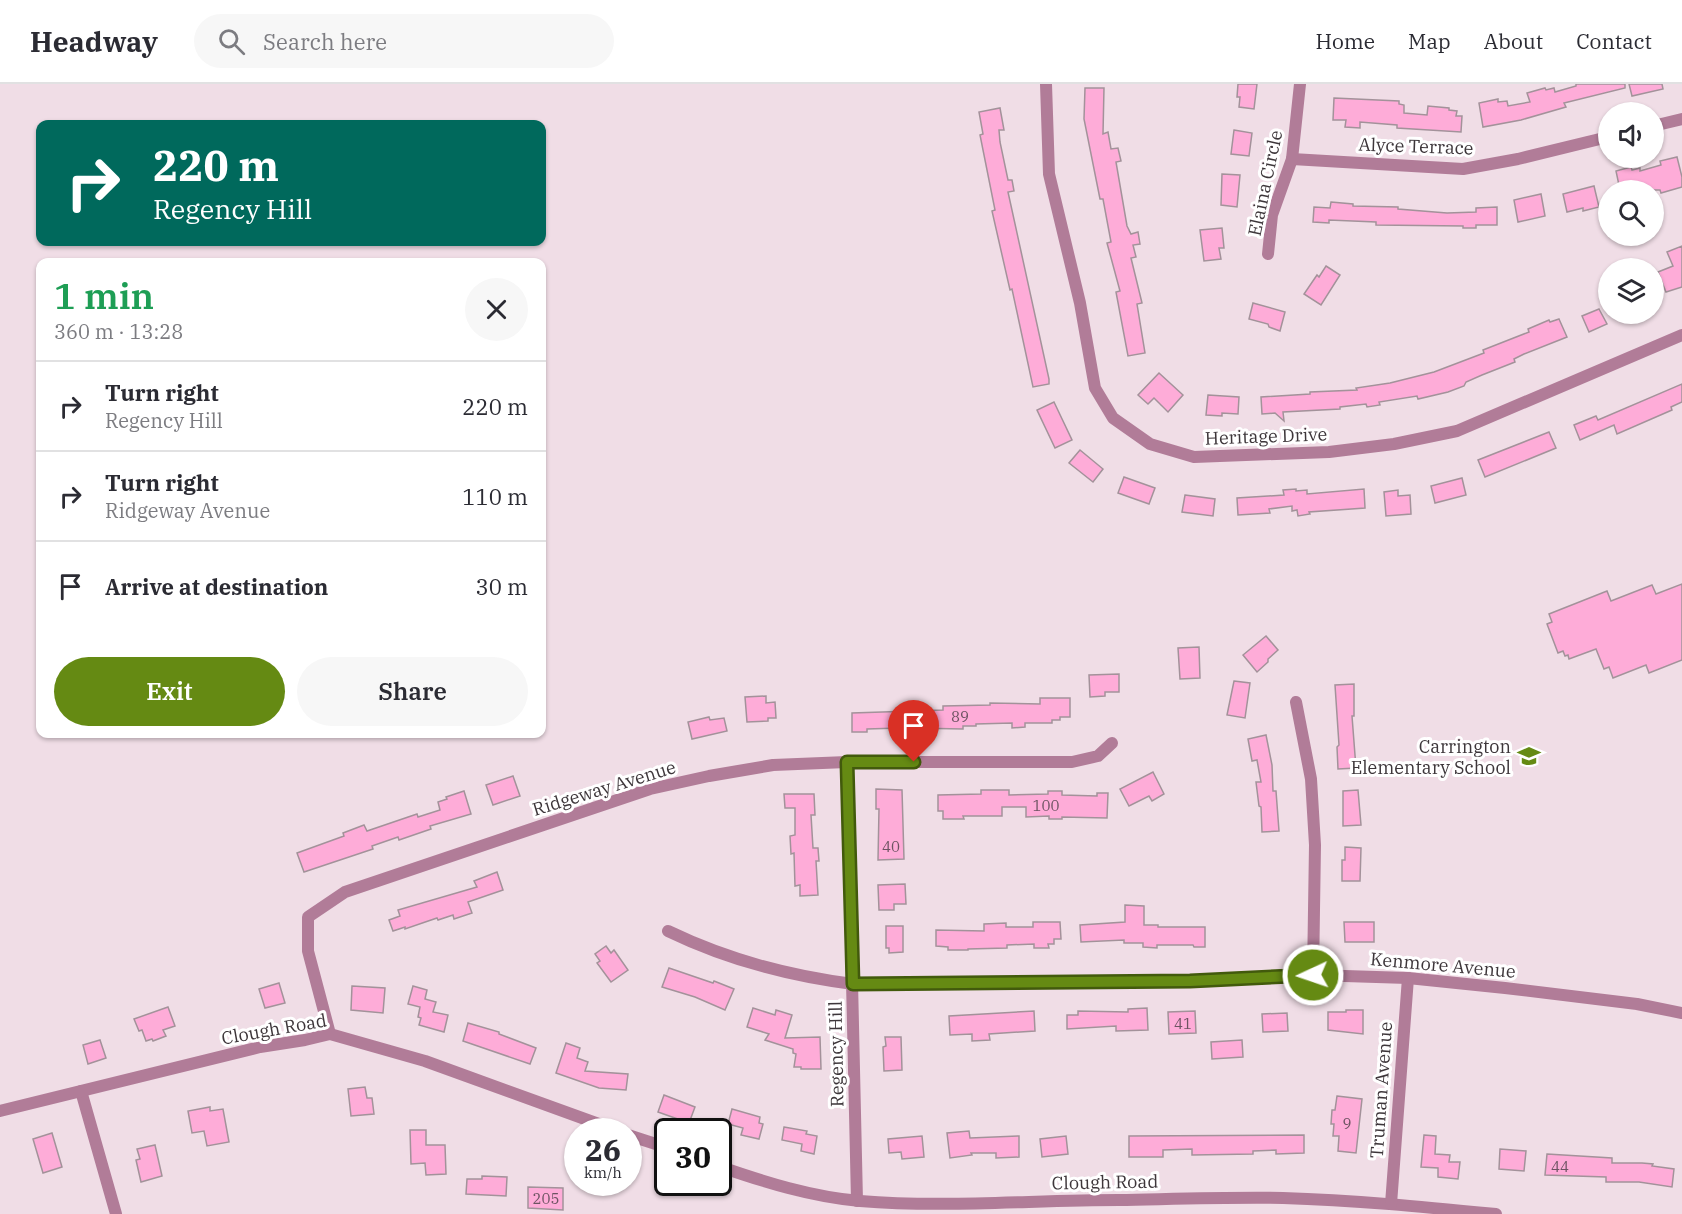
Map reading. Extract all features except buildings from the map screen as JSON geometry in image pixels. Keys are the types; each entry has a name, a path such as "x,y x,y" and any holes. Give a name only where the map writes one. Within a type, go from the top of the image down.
{"street":[{"name":"Heritage Drive","path":"1046,84 1049,174 1080,303 1095,388 1113,418 1150,444 1194,457 1317,453 1394,444 1447,434 1682,335"},
{"name":"Elaina Circle","path":"1268,254 1272,215 1292,159 1300,84"},
{"path":"1664,123 1682,119"},
{"name":"Alyce Terrace","path":"1292,159 1463,169 1518,159 1598,139"},
{"path":"1296,702 1311,780 1315,845 1313,975"},
{"name":"Ridgeway Avenue","path":"330,1034 308,951 308,917 345,892 650,789 773,765 847,762 1072,762 1098,756 1112,743"},
{"name":"Regency Hill","path":"847,762 857,1201"},
{"name":"Kenmore Avenue","path":"668,931 701,947 772,969 820,980 853,984 1190,981 1313,975 1408,978 1637,1004 1682,1013"},
{"name":"Truman Avenue","path":"1391,1204 1408,978"},
{"name":"Clough Road","path":"0,1112 260,1047 330,1034 425,1060 583,1118"},
{"path":"81,1092 116,1214"},
{"name":"Clough Road","path":"732,1171 796,1190 857,1201 916,1204 1283,1198 1391,1204 1496,1214"}],"place":[{"name":"Carrington Elementary School","path":"1529,756"}],"route":[{"path":"914,762 847,762 853,984 1190,981 1313,975"}]}
